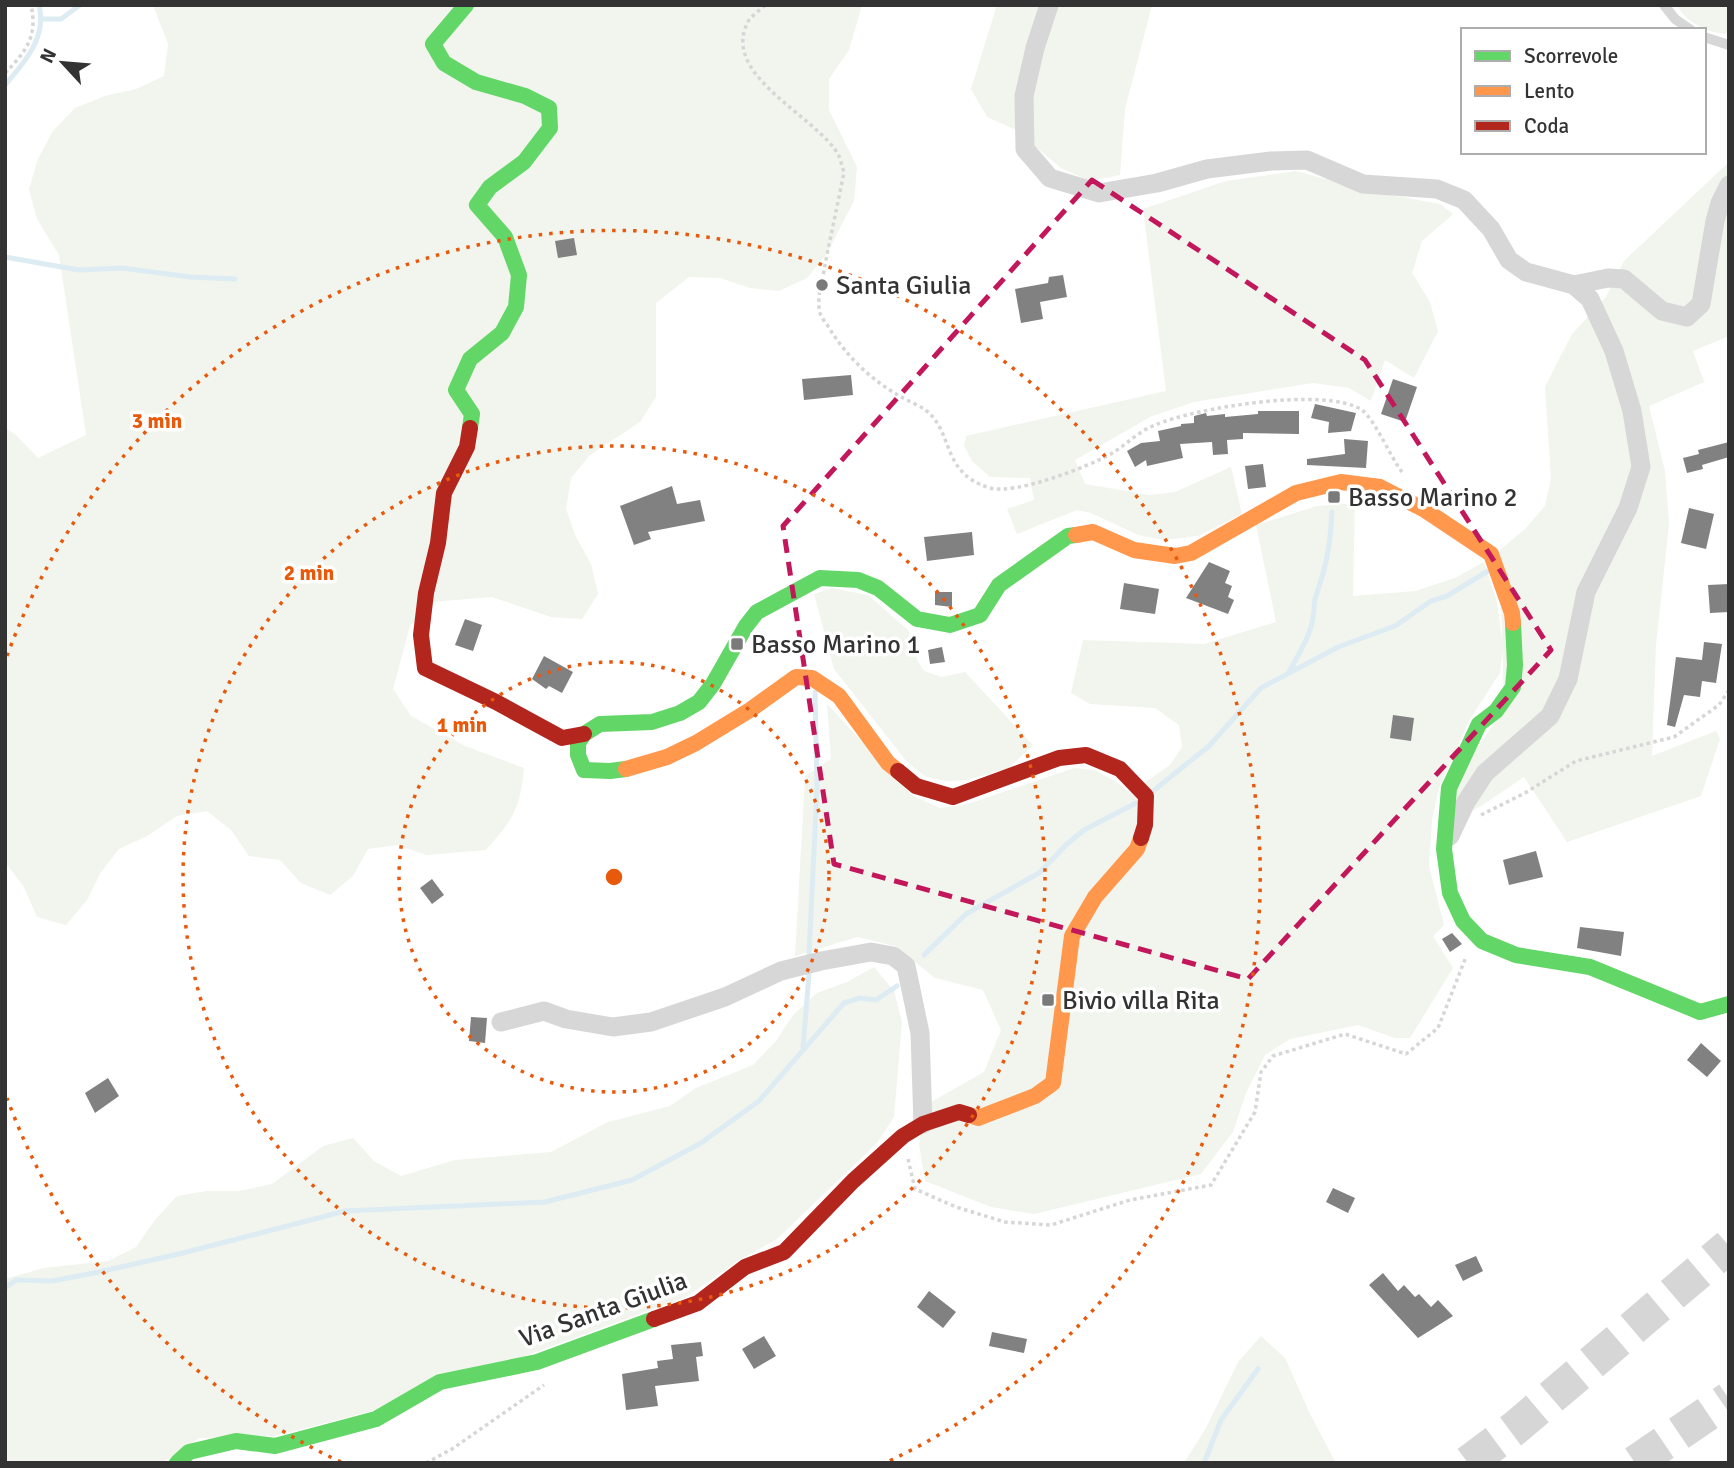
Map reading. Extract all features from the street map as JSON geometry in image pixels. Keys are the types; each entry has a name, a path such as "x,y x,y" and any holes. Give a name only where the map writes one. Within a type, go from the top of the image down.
{"street":[{"path":"466,5 433,44 444,64 476,82 525,96 550,108 550,128 524,162 490,187 477,205 505,237 519,275 516,307 502,333 470,359 456,390 472,414 467,447 443,493 438,543 426,593 421,635 425,668 562,737 584,734 600,724 652,722 680,713 699,702 757,612 820,578 858,580 878,588 917,619 950,625 981,615 999,584 1068,536 1093,532 1134,550 1183,555 1296,493 1340,482 1380,487 1425,510 1491,554 1512,613 1516,665 1513,687 1496,712 1479,724 1449,788 1444,849 1450,893 1463,921 1475,936 1516,955 1590,967 1700,1012 1729,1004"},
{"path":"1049,5 1035,48 1024,96 1025,149 1050,177 1099,193 1157,183 1208,170 1271,161 1307,160 1363,184 1437,189 1464,200 1490,229 1509,260 1526,272 1574,285 1590,299 1614,351 1632,411 1641,467 1628,508 1586,592 1568,679 1550,716 1485,772 1466,802 1444,849"},
{"path":"1574,285 1608,278 1624,279 1662,311 1688,317 1701,304 1715,221 1729,185"},
{"name":"Via Santa Giulia","path":"177,1463 190,1452 236,1441 275,1447 376,1419 440,1382 537,1362 698,1303 745,1268 785,1252 853,1181 903,1136 923,1125 960,1112 978,1118 1035,1096 1053,1083 1072,936 1095,897 1137,849 1145,825 1146,796 1120,769 1086,755 1059,758 953,797 916,786 888,763 839,696 812,678 796,677 743,717 663,758 604,774 584,770 578,755 578,743 584,734"},
{"path":"501,1022 544,1011 566,1019 613,1027 651,1022 725,998 781,971 871,952 893,956 906,966 920,1033 923,1125"}],"lane":[{"path":"1664,5 1675,19 1688,28"},
{"path":"1706,38 1729,45"}],"path":[{"path":"5,73 23,55 29,44 33,13 31,5"},
{"path":"765,5 750,19 743,41 751,70 818,131 838,155 844,172 820,291 820,313 857,366 890,392 926,409 943,431 947,451 960,472 991,488 1014,488 1040,483 1110,454 1154,425 1219,407 1310,399 1346,403 1364,411 1392,459 1407,478"},
{"path":"1477,817 1525,793 1576,761 1674,737 1719,705 1729,690"},
{"path":"903,1136 915,1189 956,1207 1005,1222 1051,1225 1130,1200 1211,1185 1255,1112 1261,1072 1273,1056 1345,1034 1406,1054 1438,1028 1475,936"},
{"path":"426,1463 452,1449 554,1378"}],"highlighted area":[{"path":"1092,180 1365,360 1551,650 1248,979 834,864 783,526"}],"shaded area":[{"path":"153,5 862,5 849,50 829,79 829,110 857,167 854,201 826,255 807,278 779,291 750,288 720,278 689,277 656,303 656,397 640,422 590,455 571,478 566,509 576,537 591,564 598,594 582,619 551,617 492,597 431,602 410,626 393,689 411,716 465,746 524,768 514,813 486,850 426,855 398,845 368,849 353,876 330,895 301,883 280,860 249,856 231,830 207,811 177,816 147,836 119,849 101,872 87,900 66,925 37,917 24,887 5,862 5,428 16,435 38,458 86,435 59,255 37,219 29,189 38,159 53,131 75,108 105,96 136,89 164,76 168,44"},
{"path":"997,5 1152,5 1125,109 1120,175 1090,181 1061,168 1014,129 987,117 971,89"},
{"path":"1677,5 1729,5 1729,30 1725,34 1698,26"},
{"path":"1729,162 1729,336 1693,351 1704,382 1649,406 1665,471 1669,524 1656,645 1652,756 1716,731 1720,739 1701,796 1567,842 1524,777 1450,823 1457,777 1504,709 1500,550 1525,529 1545,506 1551,478 1545,387 1572,334 1606,297 1624,261"},
{"path":"1296,171 1369,191 1440,204 1453,214 1422,241 1412,273 1430,302 1438,331 1414,378 1385,360 1371,401 1349,388 1313,383 1194,402 1152,416 1075,460 1085,484 1149,495 1175,492 1231,467 1242,514 1198,536 1163,540 1138,535 1091,513 1077,510 1017,534 1007,509 1034,500 1030,478 990,477 972,461 964,446 966,436 1166,391 1143,209 1226,181"},
{"path":"1355,503 1353,596 1415,591 1455,578 1484,562 1497,602 1503,647 1500,673 1470,719 1439,788 1432,820 1429,866 1444,925 1433,936 1453,968 1410,1038 1395,1038 1358,1025 1290,1039 1265,1055 1246,1093 1233,1132 1201,1174 1034,1214 991,1207 925,1181 919,1144 924,1106 984,1072 1001,1030 983,990 935,978 895,946 857,937 795,956 805,776 831,759 827,704 913,796 940,808 968,804 1074,768 1095,770 1130,793 1170,765 1182,747 1179,725 1155,708 1090,704 1071,693 1083,640 1204,644 1276,622 1256,525 1317,506"},
{"path":"832,588 868,595 908,630 918,662 924,671 942,677 965,672 1033,745 1009,768 967,780 946,781 926,777 907,762 834,669 814,594"},
{"path":"874,967 894,991 902,1022 894,1117 877,1143 777,1239 738,1261 686,1297 380,1409 274,1436 199,1438 162,1463 5,1463 5,1279 44,1268 108,1261 136,1247 155,1220 177,1196 207,1191 239,1191 272,1184 323,1146 353,1138 374,1161 401,1176 455,1160 551,1152 608,1122 670,1106 696,1088 753,1065 776,1041 793,1015 817,993 847,982"},
{"path":"1261,1336 1285,1358 1336,1463 1184,1463 1206,1428 1238,1362"}],"building":[{"path":"574,238 577,255 558,258 555,241"},
{"path":"1063,275 1067,297 1040,302 1043,319 1021,323 1015,289 1048,283 1049,277"},
{"path":"851,375 853,395 804,400 802,379"},
{"path":"1393,379 1417,387 1405,422 1381,414"},
{"path":"1315,404 1356,413 1351,431 1328,433 1329,422 1311,418"},
{"path":"1258,411 1299,411 1299,434 1243,433 1243,439 1227,440 1228,454 1213,455 1212,442 1180,444 1183,458 1147,466 1146,460 1135,467 1127,451 1141,443 1160,441 1158,431 1194,423 1194,416 1206,413 1207,416 1225,414 1225,417 1258,414"},
{"path":"1344,439 1368,441 1366,468 1307,465 1307,459 1345,454"},
{"path":"1729,442 1729,457 1702,465 1703,469 1687,473 1683,458 1699,454 1698,450"},
{"path":"1263,464 1266,487 1248,489 1245,466"},
{"path":"672,486 677,504 700,500 705,521 648,532 651,539 634,545 620,506"},
{"path":"1689,508 1714,514 1706,549 1681,543"},
{"path":"972,532 974,555 927,561 924,537"},
{"path":"1209,562 1230,571 1225,583 1232,586 1228,597 1234,600 1228,614 1186,598"},
{"path":"1124,583 1159,589 1155,614 1120,609"},
{"path":"1729,584 1729,612 1710,613 1708,585"},
{"path":"935,592 952,592 952,607 935,605"},
{"path":"465,619 482,625 473,651 455,645"},
{"path":"1704,642 1722,644 1716,683 1702,681 1700,697 1684,695 1675,727 1667,725 1676,657 1702,660"},
{"path":"942,647 945,662 930,664 928,650"},
{"path":"544,656 573,672 562,693 549,686 546,689 532,679"},
{"path":"1393,715 1414,718 1411,741 1390,738"},
{"path":"1536,851 1543,877 1509,885 1503,860"},
{"path":"432,879 444,895 432,904 420,888"},
{"path":"1580,927 1624,932 1621,956 1577,948"},
{"path":"1452,933 1462,944 1450,952 1442,939"},
{"path":"471,1017 487,1018 485,1043 469,1041"},
{"path":"1701,1043 1721,1061 1707,1077 1687,1060"},
{"path":"108,1078 119,1096 95,1113 85,1093"},
{"path":"1333,1188 1355,1198 1348,1213 1326,1202"},
{"path":"1476,1256 1483,1271 1463,1281 1455,1265"},
{"path":"1383,1273 1398,1291 1404,1285 1415,1297 1419,1294 1431,1307 1438,1300 1453,1316 1418,1338 1369,1285"},
{"path":"929,1291 956,1312 943,1328 917,1307"},
{"path":"992,1332 1027,1339 1024,1353 989,1346"},
{"path":"764,1336 776,1356 754,1369 742,1349"},
{"path":"701,1342 703,1356 696,1357 699,1381 655,1386 658,1406 626,1410 622,1374 658,1368 657,1361 673,1359 671,1345"}],"waterway":[{"path":"5,85 27,58 37,38 41,17 39,5"},
{"path":"41,19 61,19 80,5"},
{"path":"5,257 79,270 122,268 190,277 235,279"},
{"path":"1289,672 1303,646 1314,615 1315,599 1327,555 1332,512"},
{"path":"1153,791 1209,746 1261,688 1338,647 1395,626 1431,601 1447,596 1488,571"},
{"path":"809,954 817,789 815,692"},
{"path":"924,955 966,914 1039,873 1084,830 1136,803"},
{"path":"803,1048 809,974"},
{"path":"5,1288 16,1280 52,1281 99,1272 345,1211 545,1202 632,1180 701,1143 759,1101 844,1003 860,998 876,1000 897,986"},
{"path":"1204,1463 1221,1420 1258,1369"}],"tunnel":[{"path":"1468,1463 1515,1428 1729,1246"},
{"path":"1635,1463 1729,1399"}],"traffic: fast":[{"path":"466,5 433,44 444,63 476,82 525,96 549,108 550,128 524,162 490,187 477,205 505,237 519,275 516,307 502,333 470,359 456,390 472,414 470,428"},
{"path":"626,769 584,770 578,755 578,743 584,734 600,724 652,722 680,713 699,702 757,612 820,578 858,580 878,588 917,619 950,625 980,615 999,585 1068,536 1076,535"},
{"path":"1513,623 1513,687 1496,711 1479,724 1449,788 1444,849 1450,893 1463,921 1482,941 1516,955 1590,967 1700,1012 1729,1004"},
{"path":"177,1463 189,1452 236,1441 275,1446 376,1419 440,1382 537,1362 654,1319"}],"traffic: slow":[{"path":"1076,535 1093,532 1134,550 1175,556 1191,553 1296,493 1341,482 1380,487 1425,510 1491,554 1513,623"},
{"path":"626,769 667,757 696,743 750,710 796,677 812,678 839,696 888,763 898,771"},
{"path":"969,1115 978,1118 1035,1096 1053,1083 1072,936 1095,897 1137,849 1141,838"}],"traffic: jam":[{"path":"470,428 467,447 444,493 421,635 425,668 562,738 584,734"},
{"path":"898,771 916,786 953,797 1059,758 1086,755 1120,769 1146,796 1145,825 1141,838"},
{"path":"654,1319 698,1303 745,1267 784,1252 853,1181 903,1136 923,1124 959,1112 969,1115"}],"place":[{"name":"Santa Giulia","path":"822,285"},
{"name":"Basso Marino 2","path":"1334,497"},
{"name":"Basso Marino 1","path":"737,644"},
{"name":"Bivio villa Rita","path":"1048,1000"}]}
